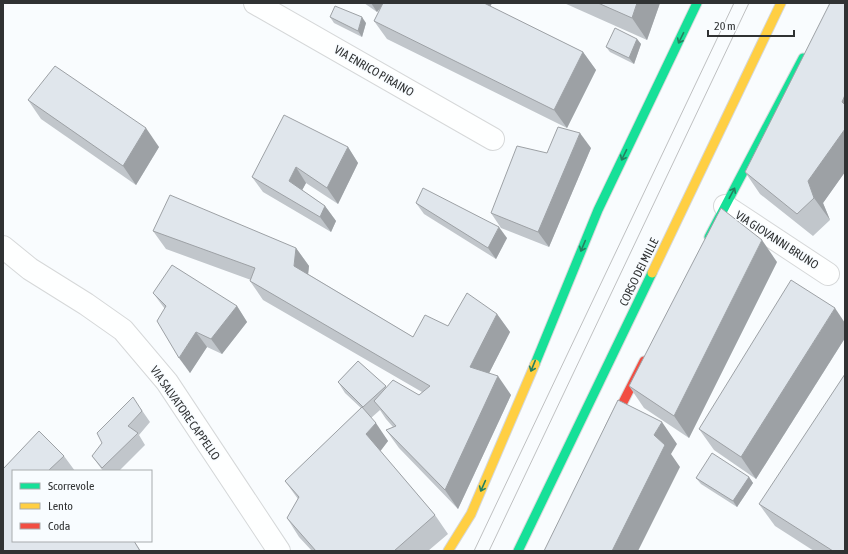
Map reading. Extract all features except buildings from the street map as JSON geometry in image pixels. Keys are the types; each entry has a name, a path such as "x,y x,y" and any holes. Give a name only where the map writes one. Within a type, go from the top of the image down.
{"street":[{"name":"VIA ENRICO PIRAINO","path":"255,3 493,139"},
{"path":"448,551 471,514 598,210 698,3"},
{"name":"CORSO DEI MILLE","path":"518,551 775,5"},
{"path":"703,248 806,51"},
{"name":"VIA GIOVANNI BRUNO","path":"725,206 828,274"},
{"name":"VIA SALVATORE CAPPELLO","path":"3,248 30,269 86,304 123,330 167,382 279,551"},
{"name":"VIA SALVATORE CAPPELLO","path":"3,264 30,269"},
{"path":"605,437 649,353"}],"tram line":[{"path":"474,551 734,3"},
{"path":"489,551 749,3"}],"traffic: fast":[{"path":"535,364 598,210 697,3"},
{"path":"709,237 803,58"},
{"path":"518,551 652,273"}],"traffic: slow":[{"path":"652,273 781,3"},
{"path":"448,551 471,514 535,364"}],"traffic: jam":[{"path":"610,428 644,361"}]}
